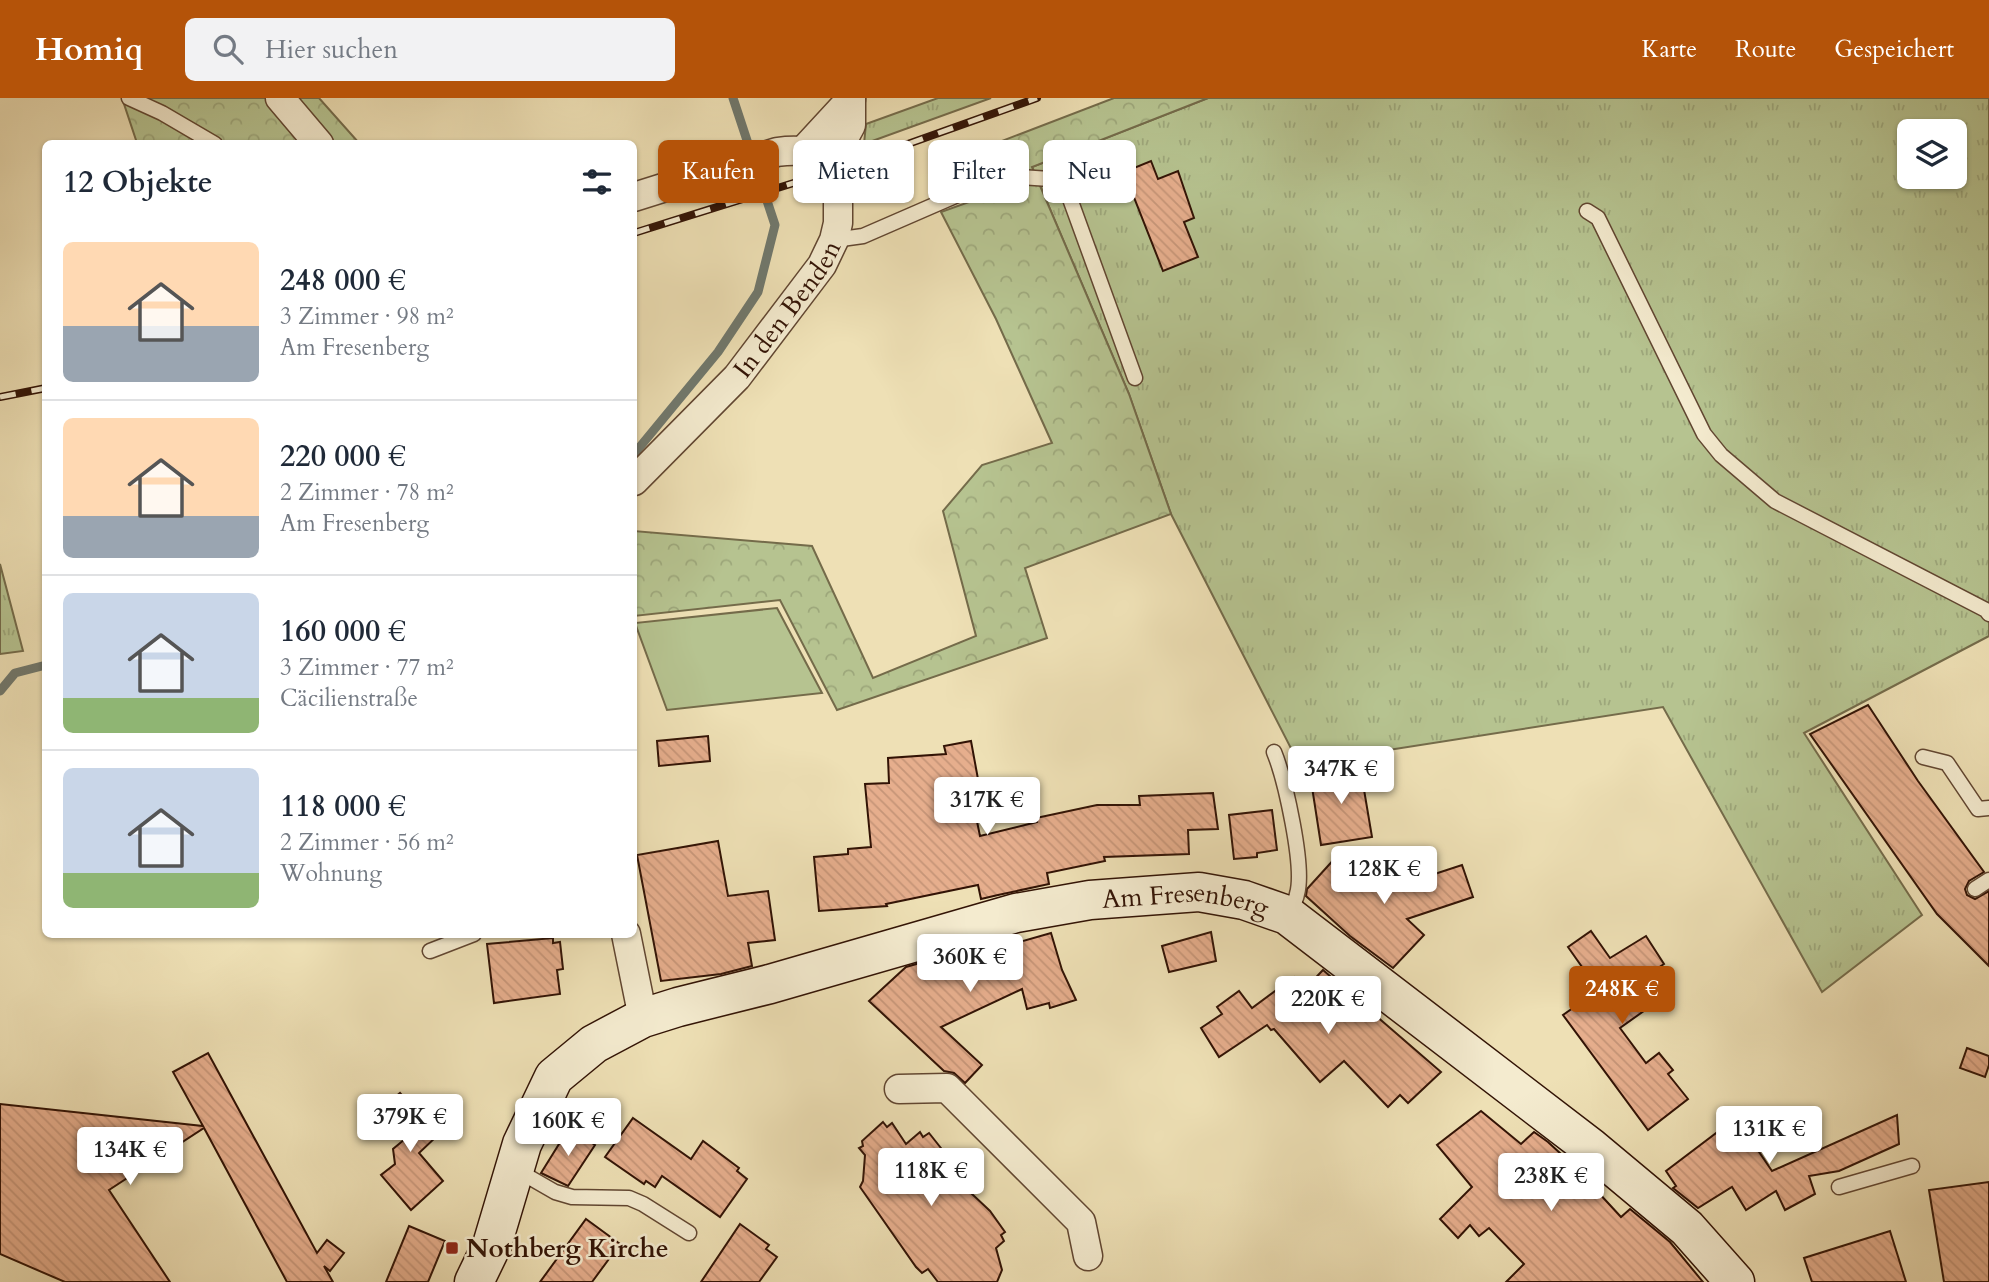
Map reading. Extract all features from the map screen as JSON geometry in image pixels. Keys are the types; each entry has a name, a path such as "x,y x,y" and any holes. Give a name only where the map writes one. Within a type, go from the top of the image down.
{"street":[{"path":"280,98 316,140"},
{"path":"790,152 851,99"},
{"path":"842,140 850,125 851,99"},
{"path":"637,196 793,152"},
{"name":"In den Benden","path":"637,478 737,377 822,265 834,240 838,223 838,203"},
{"name":"Am Fresenberg","path":"474,1282 492,1245 522,1144 554,1077 594,1044 643,1018 1016,913 1090,900 1199,892 1244,900 1287,915 1590,1147 1687,1228 1735,1282"},
{"path":"627,938 643,1018"},
{"path":"899,1088 947,1088 1080,1222 1088,1256"}],"lane":[{"path":"129,98 162,113 208,140"},
{"path":"834,240 863,236 985,183 1020,177 1050,179 1065,185 1135,378"},
{"path":"1587,211 1598,218 1704,434 1721,455 1775,500 1986,610 1989,614"},
{"path":"1274,752 1284,776 1298,871 1298,893 1287,915"},
{"path":"1923,757 1947,763 1978,809 1989,808"},
{"path":"1975,889 1989,880"},
{"path":"430,951 464,938"},
{"path":"1839,1187 1912,1166"},
{"path":"514,1168 555,1192 572,1197 629,1198 689,1233"}],"green space":[{"path":"122,98 319,98 356,140 136,140"},
{"path":"938,98 991,98 875,140 864,140 866,124"},
{"path":"1114,98 1208,98 1101,140 1043,140 1043,163 1032,167 1043,193 1043,203 1047,203 1129,394 1171,514 1025,568 1047,638 837,710 780,600 637,616 637,531 812,546 873,678 976,636 943,511 982,465 1052,443 996,319 941,212 966,203 1029,203 1029,140 1004,140"},
{"path":"1208,98 1989,98 1989,636 1804,733 1922,915 1822,992 1663,707 1299,764 1171,514 1129,394 1047,203 1136,203 1136,140 1101,140"},
{"path":"1043,163 1043,193 1032,167"},
{"path":"0,564 23,651 0,654"},
{"path":"777,608 822,693 667,710 637,623"}],"building":[{"path":"1151,161 1158,179 1178,171 1194,218 1184,222 1198,257 1163,271 1136,202 1136,167"},
{"path":"1868,705 1918,781 1984,872 1969,881 1965,889 1967,895 1975,899 1989,891 1989,966 1937,914 1810,734"},
{"path":"708,736 710,761 659,766 657,741"},
{"path":"971,741 980,790 971,792 980,836 1037,822 1036,818 1097,805 1140,805 1139,796 1213,793 1218,829 1188,830 1189,854 1104,857 1105,861 1047,873 1049,884 981,899 978,885 886,904 887,906 819,911 814,857 848,854 848,849 871,847 865,784 889,783 888,758 946,754 944,746"},
{"path":"1360,766 1372,837 1321,845 1310,774"},
{"path":"1272,810 1277,850 1257,853 1257,857 1234,859 1229,815"},
{"path":"718,841 728,896 768,891 775,940 748,943 752,966 721,974 661,981 637,855"},
{"path":"1337,856 1371,888 1386,882 1398,881 1401,885 1462,865 1473,897 1407,919 1424,935 1393,968 1350,936 1306,896 1307,889"},
{"path":"1591,931 1610,958 1646,936 1664,964 1632,985 1648,1008 1620,1028 1646,1063 1659,1053 1673,1070 1668,1074 1688,1099 1648,1130 1563,1015 1580,1003 1576,997 1594,984 1568,947"},
{"path":"1211,932 1216,961 1169,972 1162,946"},
{"path":"1051,933 1062,970 1076,1000 1050,1008 1049,1003 1027,1009 1022,989 941,1027 982,1065 965,1083 954,1073 944,1071 869,1001 906,967 1000,940 1002,947"},
{"path":"553,938 553,943 560,942 563,969 557,970 560,994 494,1003 487,944"},
{"path":"1323,970 1441,1072 1408,1103 1400,1095 1388,1107 1344,1061 1320,1082 1274,1029 1271,1030 1267,1025 1219,1057 1201,1028 1222,1014 1217,1007 1239,991 1252,1008 1294,977 1305,989"},
{"path":"1967,1048 1989,1056 1985,1077 1960,1068"},
{"path":"208,1053 317,1253 327,1240 344,1253 330,1271 324,1266 333,1282 287,1282 204,1128 109,1190 170,1282 65,1282 0,1254 0,1104 203,1126 173,1072"},
{"path":"400,1093 437,1136 419,1153 443,1181 411,1210 381,1175 395,1164 393,1149 405,1139 380,1110"},
{"path":"1481,1111 1521,1144 1534,1132 1548,1142 1621,1217 1630,1209 1670,1242 1703,1282 1506,1282 1524,1264 1489,1228 1479,1236 1470,1225 1458,1238 1440,1219 1472,1187 1437,1145"},
{"path":"1897,1115 1899,1144 1839,1171 1809,1176 1815,1194 1785,1210 1776,1191 1746,1210 1732,1187 1698,1208 1673,1188 1676,1186 1666,1171 1736,1118 1772,1171"},
{"path":"633,1118 691,1159 703,1141 739,1168 737,1171 747,1179 720,1217 662,1176 655,1187 646,1181 644,1184 605,1157"},
{"path":"883,1122 887,1127 892,1123 906,1144 920,1132 923,1137 929,1133 975,1191 972,1194 990,1211 1005,1232 1001,1235 1004,1241 996,1248 1002,1270 997,1282 938,1282 928,1269 922,1273 916,1267 860,1187 865,1155 859,1148 863,1146 862,1141"},
{"path":"569,1128 595,1145 568,1186 541,1173"},
{"path":"1989,1182 1989,1282 1944,1282 1929,1190"},
{"path":"586,1219 620,1244 592,1282 540,1282"},
{"path":"740,1224 769,1245 766,1249 777,1257 759,1282 701,1282"},
{"path":"409,1226 445,1241 428,1282 386,1282"},
{"path":"1890,1231 1906,1282 1812,1282 1804,1258"}],"waterway":[{"path":"637,450 718,352 758,292 775,225 733,98"},
{"path":"0,691 15,673 42,666"}],"railway":[{"path":"637,232 832,171 1037,98"},
{"path":"0,397 42,389"}],"place":[{"name":"Nothberg Kirche","path":"452,1248"}]}
